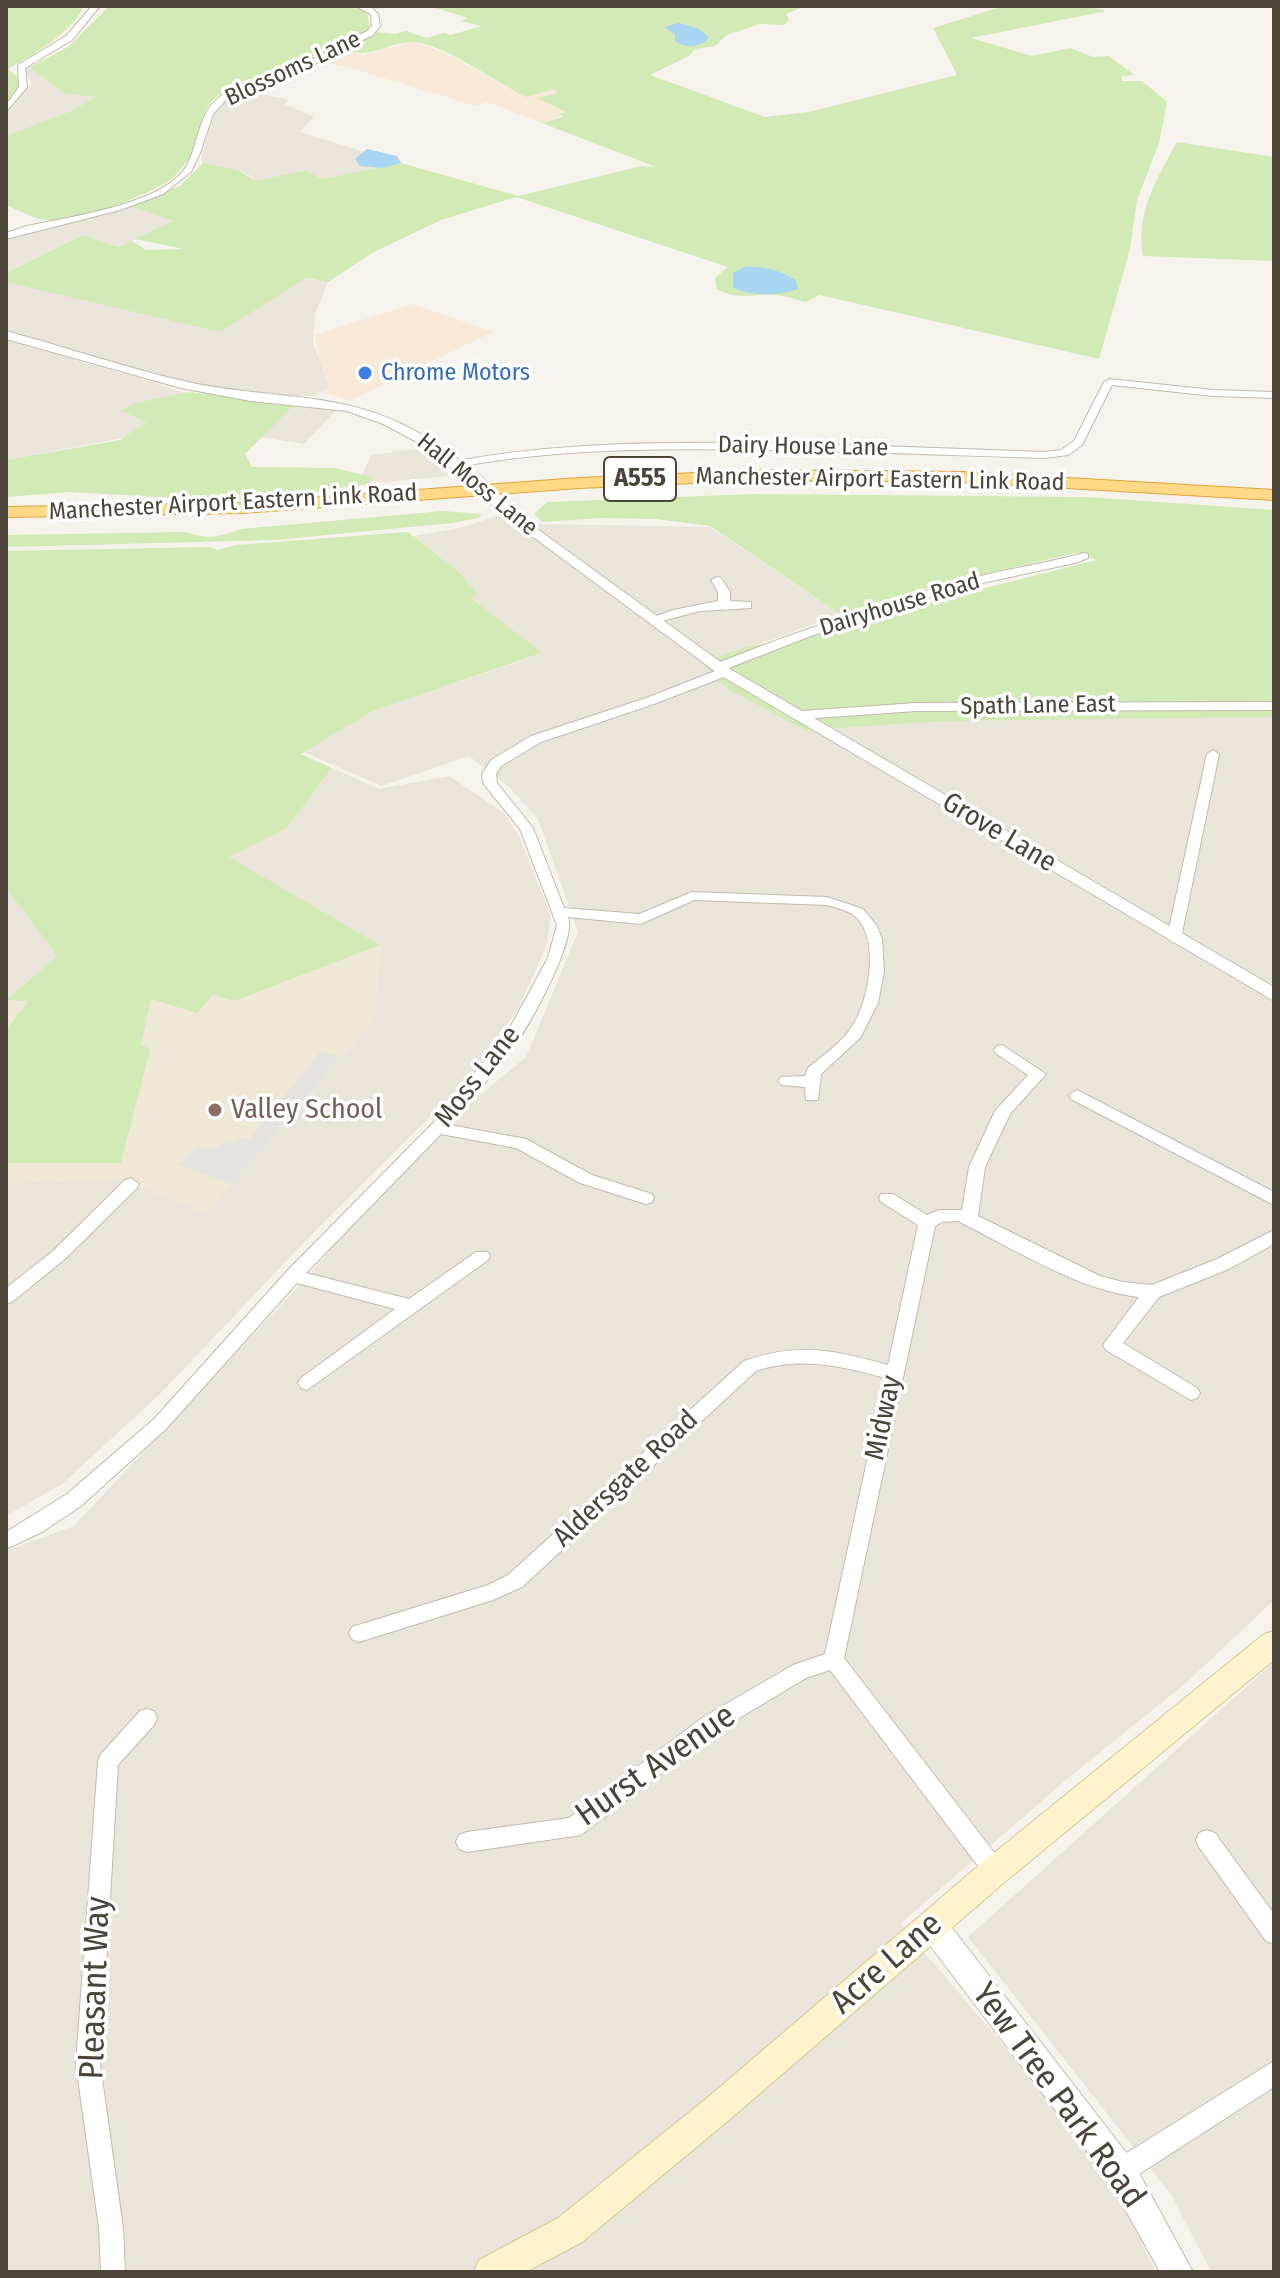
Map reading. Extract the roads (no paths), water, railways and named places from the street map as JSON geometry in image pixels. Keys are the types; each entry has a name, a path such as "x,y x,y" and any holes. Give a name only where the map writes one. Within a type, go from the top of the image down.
{"highway":[{"name":"Manchester Airport Eastern Link Road","path":"6,512 242,508 594,482 778,475 1018,479 1274,495"},
{"name":"Manchester Airport Eastern Link Road","path":"6,526 150,525 584,495 754,489 976,489 1274,505"}],"main road":[{"name":"Acre Lane","path":"491,2272 570,2230 718,2109 995,1871 1274,1643"}],"street":[{"path":"6,110 23,87 21,67 69,38 96,6"},
{"name":"Blossoms Lane","path":"6,236 30,227 104,212 142,199 181,179 200,149 206,118 221,99 306,65 370,33 376,26 375,7 359,6"},
{"name":"Hall Moss Lane","path":"6,335 181,384 251,397 329,403 400,427 457,464 507,511 722,669"},
{"name":"Dairy House Lane","path":"457,464 524,453 637,446 772,446 1054,454 1064,453 1078,443 1109,382 1213,393 1274,395"},
{"name":"Dairyhouse Road","path":"722,669 919,596 1084,556"},
{"path":"717,580 724,592 724,603"},
{"path":"654,619 688,608 724,603 747,605"},
{"name":"Grove Lane","path":"722,669 1274,995"},
{"name":"Moss Lane","path":"6,1541 48,1518 109,1472 160,1424 293,1276 438,1128 505,1050 555,958 564,925 526,828 490,783 489,774 496,763 536,739 722,669"},
{"name":"Spath Lane East","path":"802,715 916,707 1274,706"},
{"path":"1174,938 1213,754"},
{"path":"560,912 641,919 692,896 827,901 847,906 861,914 869,924 875,941 872,999 857,1031 813,1072 811,1089 786,1081"},
{"path":"969,1219 977,1167 1003,1111 1038,1074 1002,1050"},
{"path":"1077,1095 1274,1199"},
{"path":"438,1128 520,1143 586,1179 646,1198"},
{"path":"6,1297 59,1255 131,1184"},
{"path":"887,1198 927,1223 949,1214 969,1219 1095,1281 1123,1289 1153,1292 1223,1264 1274,1236"},
{"name":"Midway","path":"834,1660 927,1223"},
{"path":"307,1383 482,1256"},
{"path":"293,1276 411,1306"},
{"path":"1153,1292 1112,1345 1191,1393"},
{"name":"Aldersgate Road","path":"359,1633 493,1592 515,1581 750,1366 773,1356 796,1353 893,1373"},
{"path":"834,1660 995,1871"},
{"name":"Hurst Avenue","path":"467,1842 573,1828 709,1725 800,1671 834,1660"},
{"name":"Pleasant Way","path":"113,2272 111,2228 88,2064 100,1860 108,1761 147,1718"},
{"path":"1207,1840 1274,1933"},
{"name":"Yew Tree Park Road","path":"932,1925 1121,2171 1177,2272"},
{"path":"1121,2171 1274,2073"}],"water":[{"path":"679,23 699,29 709,38 693,46 679,44 675,41 675,34 664,27"},
{"path":"367,149 397,156 401,163 382,168 360,166 355,159"},
{"path":"744,267 764,268 783,274 796,280 798,289 765,294 739,290 733,287 733,273"}],"place":[{"name":"Chrome Motors","path":"365,373"},
{"name":"Valley School","path":"215,1110"}]}
